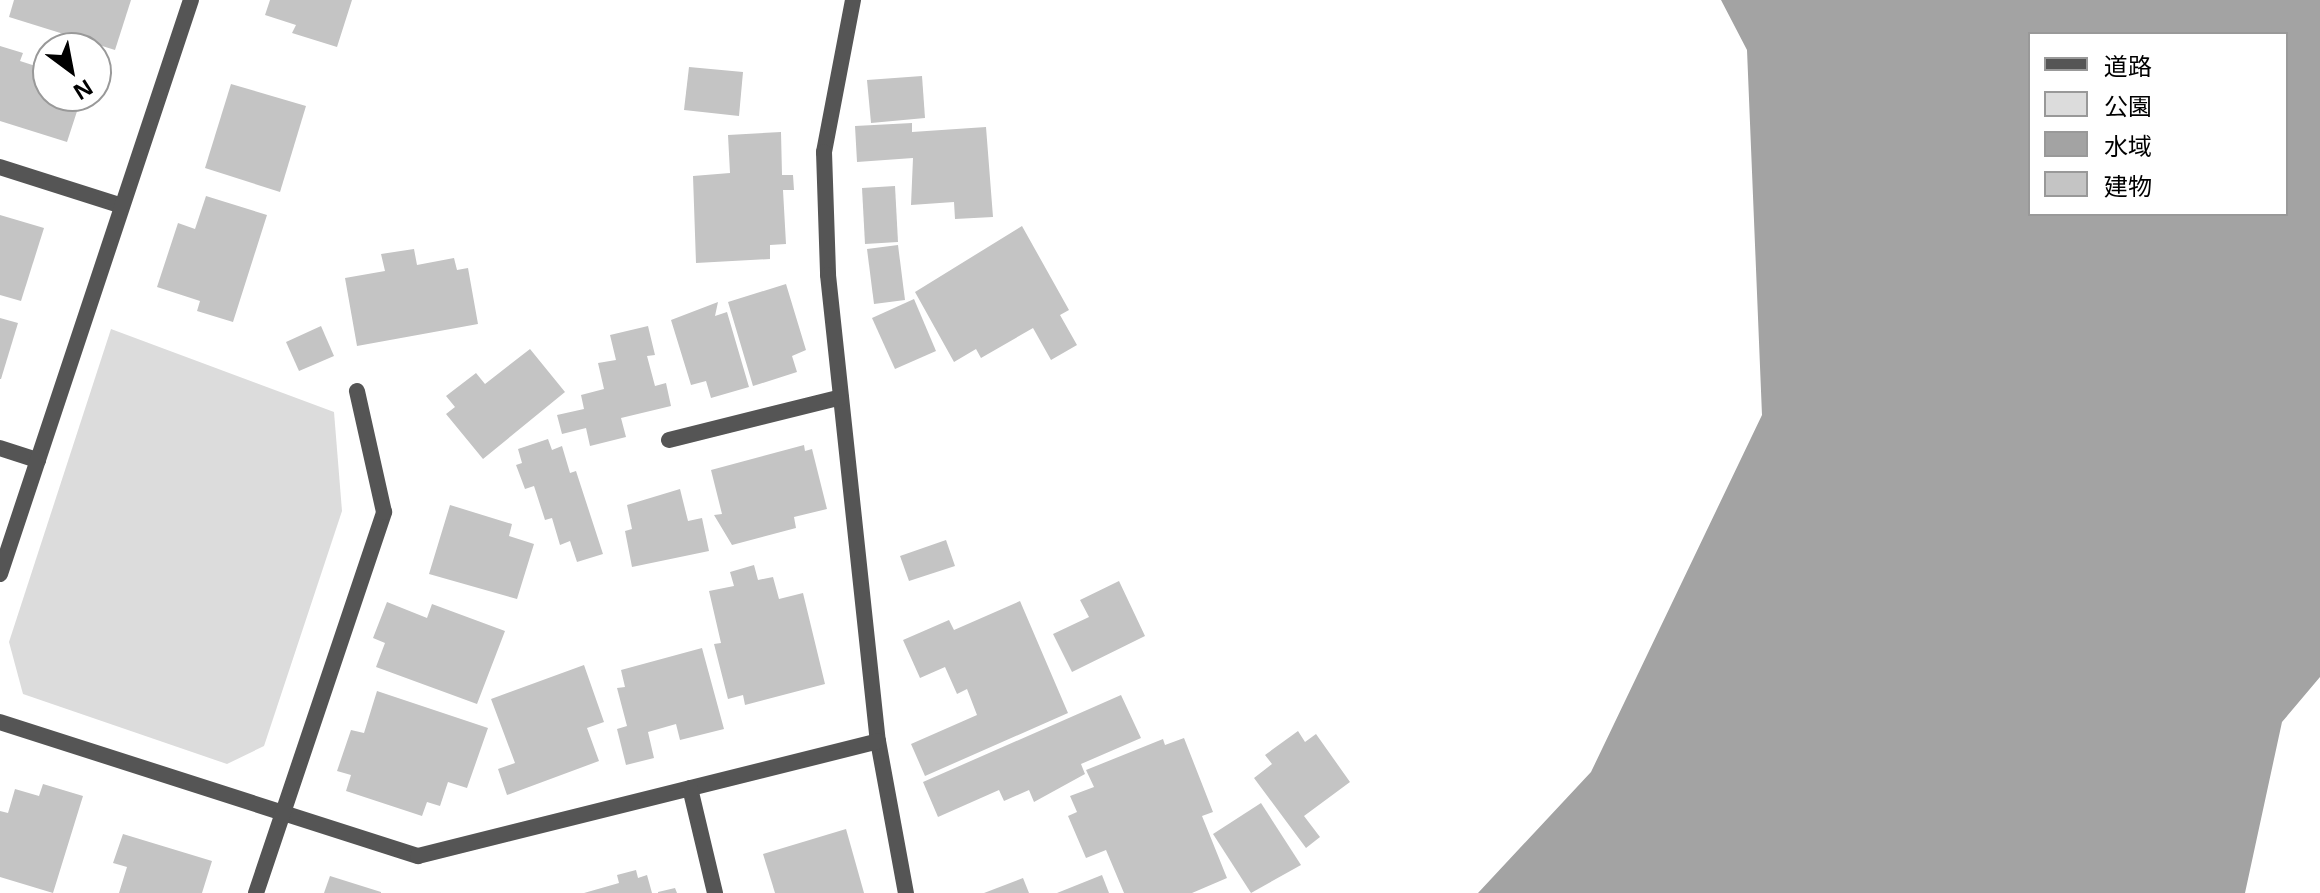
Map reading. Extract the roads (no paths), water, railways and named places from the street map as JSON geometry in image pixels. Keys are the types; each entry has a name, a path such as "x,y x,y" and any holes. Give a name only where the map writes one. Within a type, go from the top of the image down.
{"street":[{"path":"0,574 191,0"},
{"path":"853,0 824,152 828,275 878,741 906,893"},
{"path":"0,167 122,206"},
{"path":"256,893 384,512 357,391"},
{"path":"669,440 841,397"},
{"path":"0,448 38,460"},
{"path":"0,722 418,856 878,741"},
{"path":"690,788 715,893"}],"water":[{"path":"1721,0 2320,0 2320,677 2282,722 2245,893 1478,893 1591,772 1762,415 1747,50"}]}
